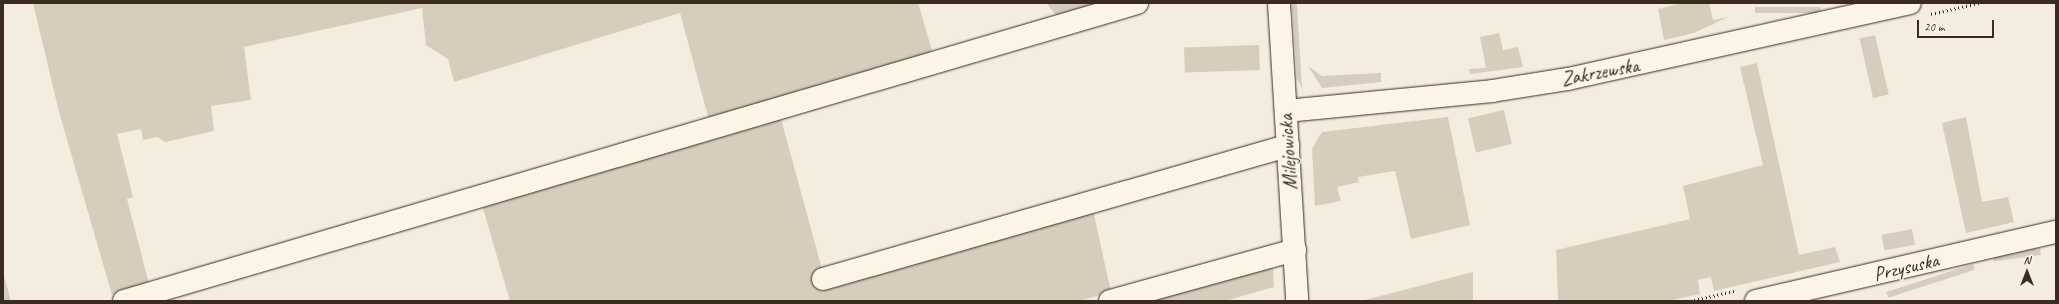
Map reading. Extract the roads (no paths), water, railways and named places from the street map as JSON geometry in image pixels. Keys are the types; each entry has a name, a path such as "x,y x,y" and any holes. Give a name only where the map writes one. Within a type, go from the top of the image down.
{"street":[{"path":"124,301 1137,3"},
{"name":"Milejowicka","path":"1279,3 1297,301"},
{"name":"Zakrzewska","path":"1286,111 1492,90 1568,79 1910,3"},
{"path":"823,279 1288,146"},
{"name":"Przysuska","path":"1756,301 2056,232"},
{"path":"1110,301 1295,250"}]}
